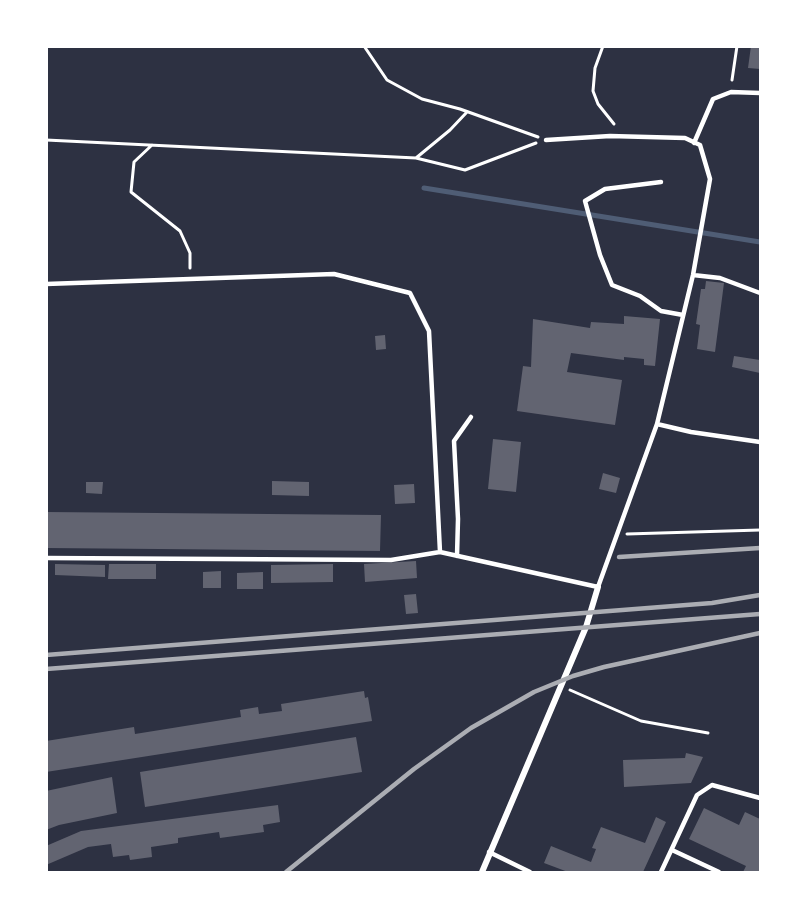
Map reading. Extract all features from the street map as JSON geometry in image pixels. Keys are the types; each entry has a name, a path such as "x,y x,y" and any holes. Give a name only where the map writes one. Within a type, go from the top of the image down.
{"street":[{"path":"482,873 592,612 598,587"}],"lane":[{"path":"694,143 713,99 731,92 760,93"},
{"path":"46,558 391,560 440,552 598,587 657,424 693,276 710,179 700,146 685,138 619,136 546,140"},
{"path":"661,182 605,189 585,201 600,255 612,285 640,296 661,311 683,315"},
{"path":"46,284 334,274 410,293 429,331 440,552"},
{"path":"693,276 720,278 760,293"},
{"path":"457,556 458,519 454,441 471,417"},
{"path":"657,424 691,432 760,442"},
{"path":"661,873 697,795 712,785 760,798"},
{"path":"672,850 719,873"},
{"path":"489,852 530,873"}],"path":[{"path":"364,46 387,80 422,99 546,140"},
{"path":"603,46 595,68 593,91 598,104 618,128 619,136"},
{"path":"731,92 737,46"},
{"path":"416,158 450,130 467,112"},
{"path":"46,140 416,158 465,170 546,140"},
{"path":"152,144 134,162 131,192 180,231 190,253 190,279"},
{"path":"617,534 760,530"},
{"path":"560,684 610,709 641,721 708,733"}],"building":[{"path":"751,46 760,46 760,69 748,68"},
{"path":"706,281 724,283 715,352 697,349 700,325 696,324 701,289 705,289"},
{"path":"624,316 660,319 655,366 644,365 644,359 624,357 624,360 571,353 567,372 622,380 615,425 517,411 523,366 531,367 533,319 590,328 591,322 624,324"},
{"path":"385,335 386,349 376,350 375,336"},
{"path":"734,356 760,360 760,373 732,367"},
{"path":"493,439 521,442 516,492 488,489"},
{"path":"603,473 620,478 616,493 599,489"},
{"path":"272,481 309,482 309,496 272,495"},
{"path":"86,482 103,482 102,494 86,493"},
{"path":"414,484 415,503 395,504 394,485"},
{"path":"46,512 381,515 380,551 46,548"},
{"path":"416,561 417,578 365,582 364,564"},
{"path":"55,564 105,565 105,577 55,575"},
{"path":"109,564 156,564 156,579 108,579"},
{"path":"333,564 333,582 271,583 271,565"},
{"path":"221,571 221,588 203,588 203,572"},
{"path":"263,572 263,589 237,589 237,573"},
{"path":"416,594 418,613 406,614 404,595"},
{"path":"364,691 365,698 368,697 372,721 46,772 46,741 134,727 135,734 241,717 240,710 258,707 259,714 282,711 281,704"},
{"path":"356,737 362,772 145,807 140,772"},
{"path":"686,753 703,757 691,783 624,787 623,760 685,758"},
{"path":"112,777 117,813 59,825 46,830 46,791"},
{"path":"278,805 280,822 263,825 264,832 220,838 219,832 178,838 178,843 151,847 152,857 130,860 129,855 113,857 111,844 88,847 46,865 46,846 81,831"},
{"path":"704,808 739,825 745,812 760,819 760,872 743,872 746,866 689,839"},
{"path":"656,817 666,822 643,872 568,872 544,863 551,846 591,862 596,849 592,848 601,827 645,843"}],"waterway":[{"path":"424,188 760,242"}],"railway":[{"path":"619,557 760,548"},
{"path":"46,655 712,603 760,595"},
{"path":"46,669 760,614"},
{"path":"286,872 414,769 471,728 534,692 573,676 604,667 760,633"}]}
